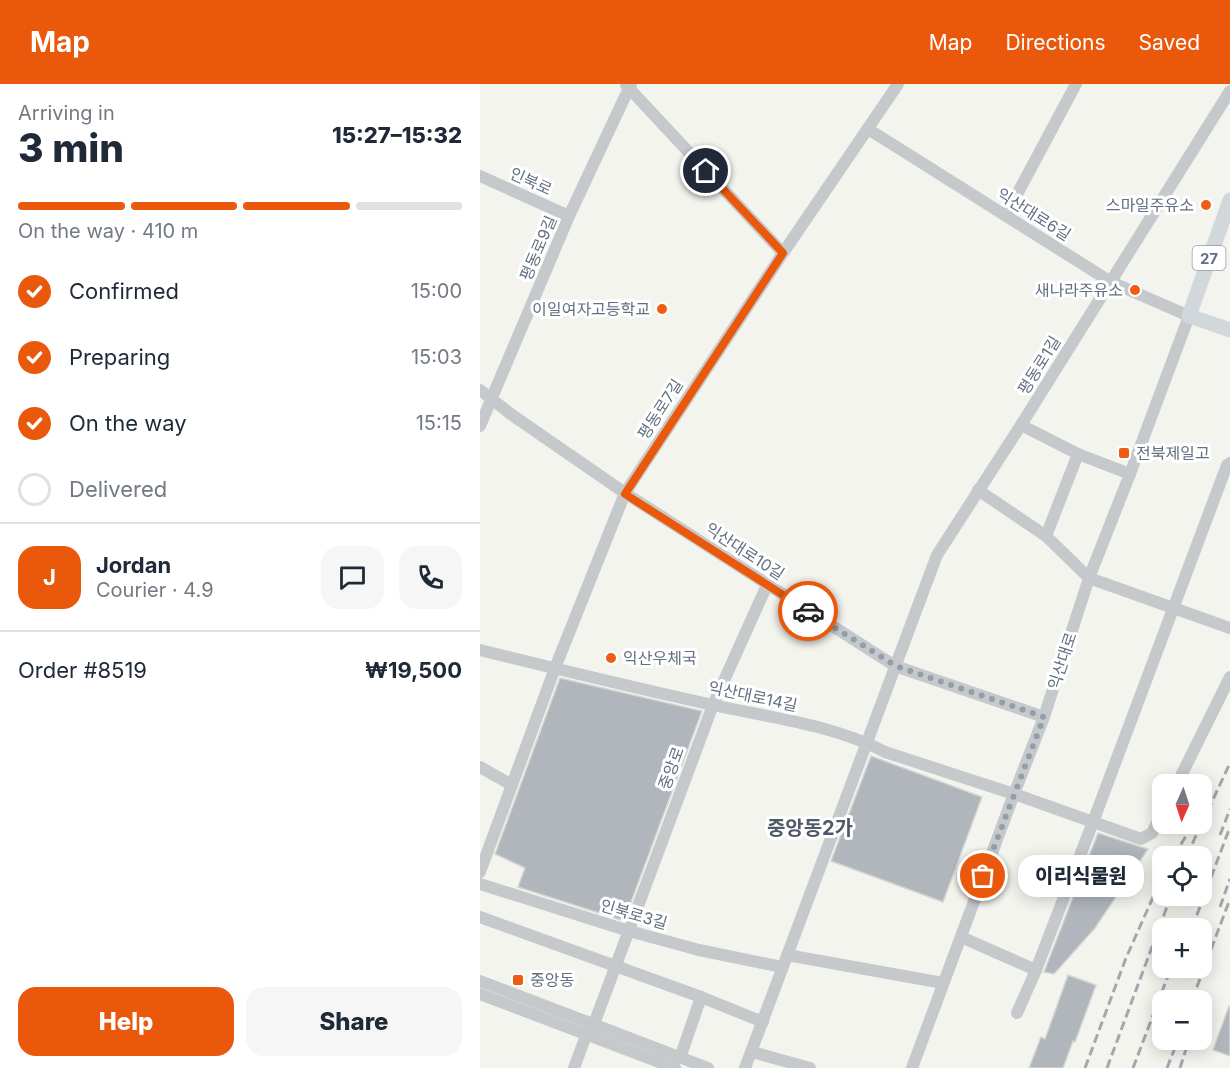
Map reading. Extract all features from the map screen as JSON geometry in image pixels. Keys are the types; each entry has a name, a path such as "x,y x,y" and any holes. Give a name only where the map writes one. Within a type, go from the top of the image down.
{"main road":[{"name":"익산대로","path":"1189,316 1229,204"},
{"path":"1189,316 1230,330"}],"street":[{"name":"평동로7길","path":"480,872 555,668 625,494 783,253 898,84"},
{"path":"1006,215 1076,84"},
{"path":"628,86 783,253"},
{"name":"평동로9길","path":"480,426 569,216 628,86"},
{"name":"평동로1길","path":"896,666 937,555 1230,91"},
{"name":"익산대로6길","path":"868,129 1111,282 1189,316"},
{"name":"인북로","path":"480,176 569,216"},
{"name":"익산대로","path":"912,1068 1044,717 1089,578 1189,316"},
{"name":"익산대로10길","path":"480,390 625,494 896,666 1044,717"},
{"path":"1021,424 1078,454 1130,474"},
{"path":"1046,536 1078,454"},
{"path":"1017,1013 1036,970 1227,465 1230,463"},
{"path":"978,490 1046,536 1089,578 1230,628"},
{"name":"중앙로","path":"574,1068 615,966 712,705 768,585"},
{"name":"익산대로14길","path":"480,650 712,705 788,720 866,742 885,752 1141,839 1152,833"},
{"path":"745,1068 896,666"},
{"path":"1182,774 1230,677"},
{"path":"480,767 512,785"},
{"name":"인북로3길","path":"480,884 628,931 699,950 782,967"},
{"path":"480,917 701,997 763,1022"},
{"path":"961,937 1036,970"},
{"path":"787,954 943,983"},
{"path":"480,981 590,1029 677,1063 708,1068"},
{"path":"480,994 590,1029"},
{"path":"677,1063 701,997"},
{"path":"752,1052 810,1068"}],"building":[{"path":"560,678 702,711 624,921 518,887 525,868 495,854"},
{"path":"871,756 982,797 943,902 831,861"},
{"path":"1098,833 1148,849 1095,928 1054,974 1044,972"},
{"path":"1068,975 1096,985 1075,1042 1073,1041 1063,1068 1029,1068 1041,1037 1045,1039"},
{"path":"1230,1006 1230,1056 1213,1050"}],"railway":[{"path":"1212,802 1230,763"},
{"path":"1220,835 1230,809"},
{"path":"1196,918 1230,827"},
{"path":"1180,846 1187,834"},
{"path":"1191,846 1197,834"},
{"path":"1220,907 1230,879"},
{"path":"1196,990 1230,899"},
{"path":"1085,1068 1126,958 1152,900"},
{"path":"1107,1068 1167,906"},
{"path":"1133,1068 1167,978"},
{"path":"1167,1068 1174,1050"},
{"path":"1180,1068 1186,1050"}],"way so far":[{"path":"808,611 896,666 1044,717 983,876"}],"place":[{"name":"스마일주유소","path":"1206,205"},
{"name":"새나라주유소","path":"1135,290"},
{"name":"이일여자고등학교","path":"662,309"},
{"name":"전북제일고","path":"1124,453"},
{"name":"익산우체국","path":"611,658"},
{"name":"이리식물원","path":"983,876"},
{"name":"중앙동","path":"518,980"}],"district":[{"name":"중앙동2가","path":"810,828"}],"route":[{"path":"706,171 783,253 625,494 808,611"}]}
